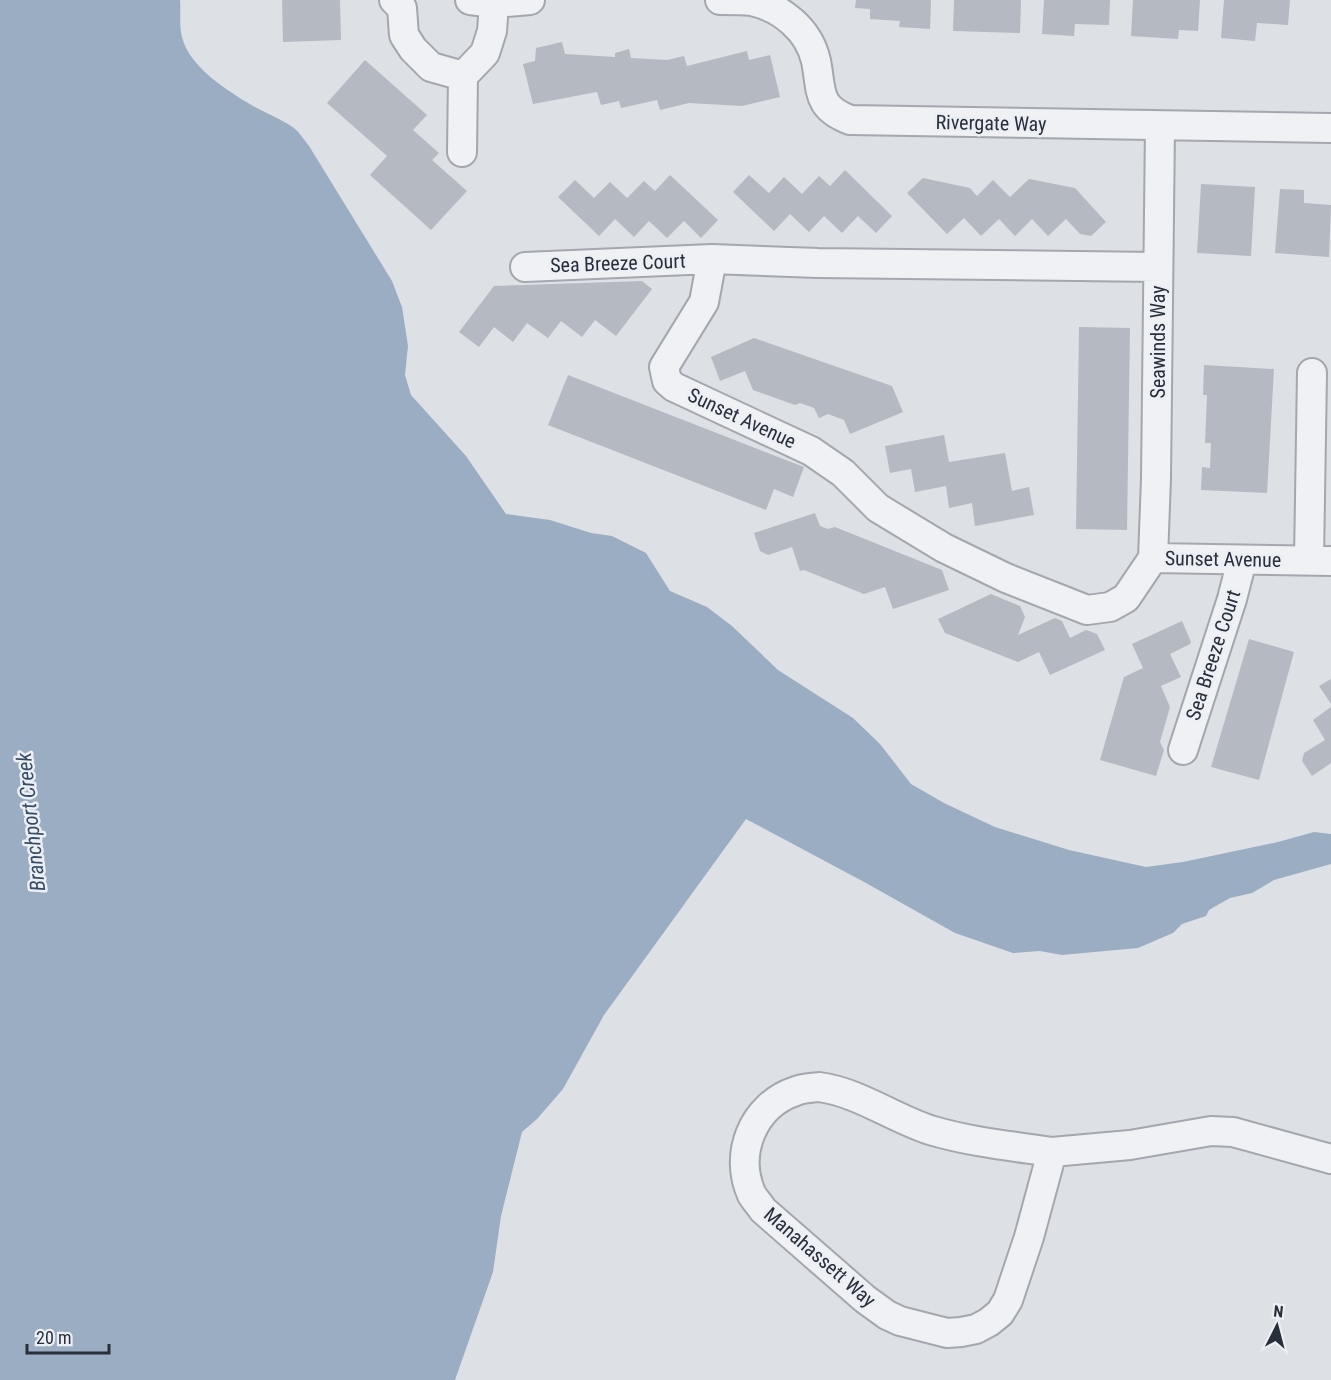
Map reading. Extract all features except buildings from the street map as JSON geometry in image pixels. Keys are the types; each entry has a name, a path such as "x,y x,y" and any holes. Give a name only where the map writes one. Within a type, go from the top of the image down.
{"street":[{"path":"462,152 464,76 485,53 492,31 482,2 530,0"},
{"name":"Rivergate Way","path":"720,0 750,0 772,7 792,20 807,38 816,59 820,93 826,105 836,115 850,120 1331,128"},
{"path":"403,3 404,34 413,49 430,67 464,76"},
{"name":"Seawinds Way","path":"1153,558 1160,126"},
{"path":"712,259 818,263 1158,267"},
{"name":"Sea Breeze Court","path":"525,267 712,259"},
{"name":"Sunset Avenue","path":"712,259 704,302 664,367 667,381 674,387 811,451 843,473 878,508 944,548 1006,578 1087,609 1110,607 1126,598 1153,558 1320,560"},
{"path":"1312,373 1321,506 1320,560"},
{"name":"Sea Breeze Court","path":"1183,750 1229,609 1242,560"},
{"name":"Manahassett Way","path":"1052,1152 1029,1237 1008,1300 1000,1312 976,1329 947,1333 900,1321 873,1305 848,1284 763,1210 752,1194 744,1157 749,1133 759,1116 775,1101 796,1090 819,1087 838,1090 930,1130 974,1141 1052,1152 1130,1145 1210,1131 1233,1132 1331,1159"}],"water":[{"name":"Branchport Creek","path":"0,0 180,0 182,37 186,48 201,68 232,93 294,128 309,146 392,281 402,307 408,346 405,375 411,395 466,456 506,514 550,520 591,533 612,536 646,553 670,591 707,607 732,626 778,670 853,718 880,744 911,784 944,803 995,827 1069,850 1146,867 1183,862 1314,832 1331,834 1331,864 1274,880 1252,893 1230,898 1209,910 1206,916 1182,924 1173,933 1138,948 1062,955 1040,951 1013,953 955,933 746,819 604,1015 563,1089 537,1119 522,1132 501,1216 493,1272 455,1380 0,1380"}]}
